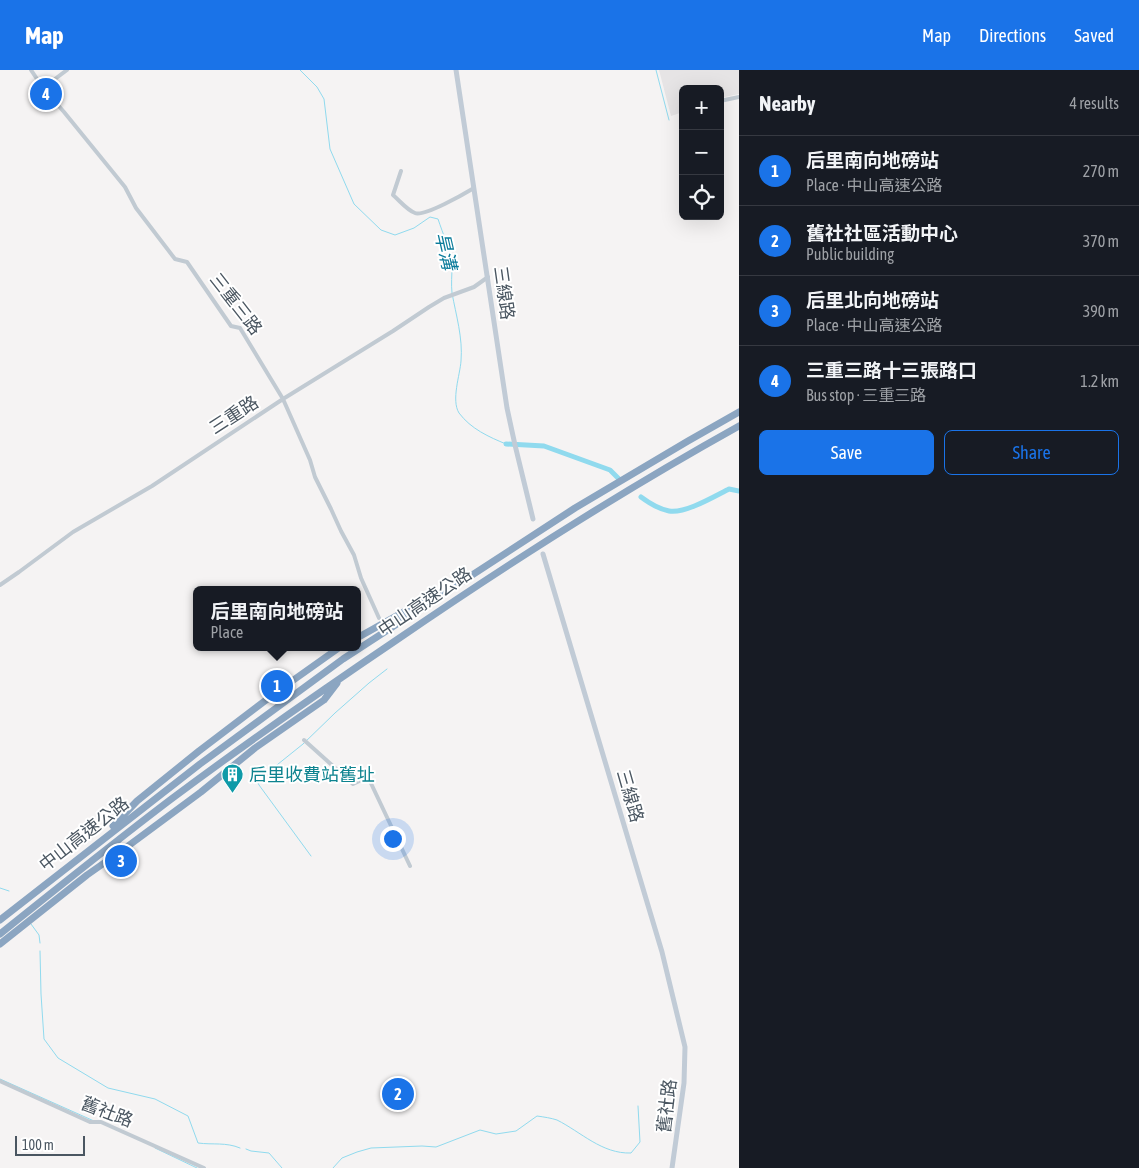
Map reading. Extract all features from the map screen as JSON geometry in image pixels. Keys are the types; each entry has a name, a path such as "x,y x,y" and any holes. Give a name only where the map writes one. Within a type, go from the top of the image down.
{"highway":[{"name":"中山高速公路","path":"361,647 575,508 739,412"},
{"name":"中山高速公路","path":"0,934 164,805 344,675 534,548 739,426"},
{"path":"361,636 500,557"},
{"path":"92,847 137,801 199,751 334,651"},
{"name":"中山高速公路","path":"0,920 200,764 355,651"},
{"path":"0,944 53,901 201,792 255,748 324,700 344,675"}],"street":[{"name":"三重三路","path":"30,70 125,187 136,208 175,259 187,262 231,326 240,328 283,399 310,460 315,477 354,556 361,578 379,618"},
{"path":"43,88 67,70"},
{"name":"三線路","path":"456,70 507,408 533,519"},
{"path":"724,100 739,97"},
{"path":"401,171 393,196 418,214 428,212 474,188"},
{"name":"三重路","path":"0,585 73,532 152,486 283,399 444,298 474,287 488,277"},
{"name":"三線路","path":"543,554 648,902 686,1047"},
{"path":"304,740 353,784 368,777 410,866"},
{"name":"舊社路","path":"672,1168 684,1083 686,1047"},
{"name":"舊社路","path":"0,1082 90,1122 101,1122 204,1168"}],"shaded area":[{"path":"659,70 739,70 739,94 724,97 724,85 679,85 679,113 671,116"}],"waterway":[{"name":"旱溝","path":"300,70 317,87 324,99 330,149 354,204 381,230 395,235 414,228 430,217 438,219 451,260 452,293 461,344 461,361 456,395 457,408 464,419 475,428 506,444"},
{"path":"656,70 669,120"},
{"path":"506,444 544,446 610,470 619,479"},
{"path":"641,497 662,509 676,511 700,504 729,489 739,491"},
{"path":"311,856 257,781 303,744 335,713 387,669"},
{"path":"0,888 9,891"},
{"path":"31,924 39,935 40,943"},
{"path":"40,951 44,1039 58,1058 108,1088 155,1099 188,1116 198,1143 225,1144 240,1148"},
{"path":"0,1079 94,1121"},
{"path":"333,1168 342,1158 371,1148 436,1147 480,1130 496,1134 516,1131 537,1116 557,1120 611,1150 631,1153 640,1142 638,1106"},
{"path":"155,1148 197,1168"},
{"path":"246,1149 269,1153 282,1168"}],"place":[{"name":"三重三路十三張路口","path":"46,94"},
{"name":"后里南向地磅站","path":"277,686"},
{"name":"后里收費站舊址","path":"233,794"},
{"name":"后里北向地磅站","path":"121,861"},
{"name":"舊社社區活動中心","path":"398,1094"}]}
